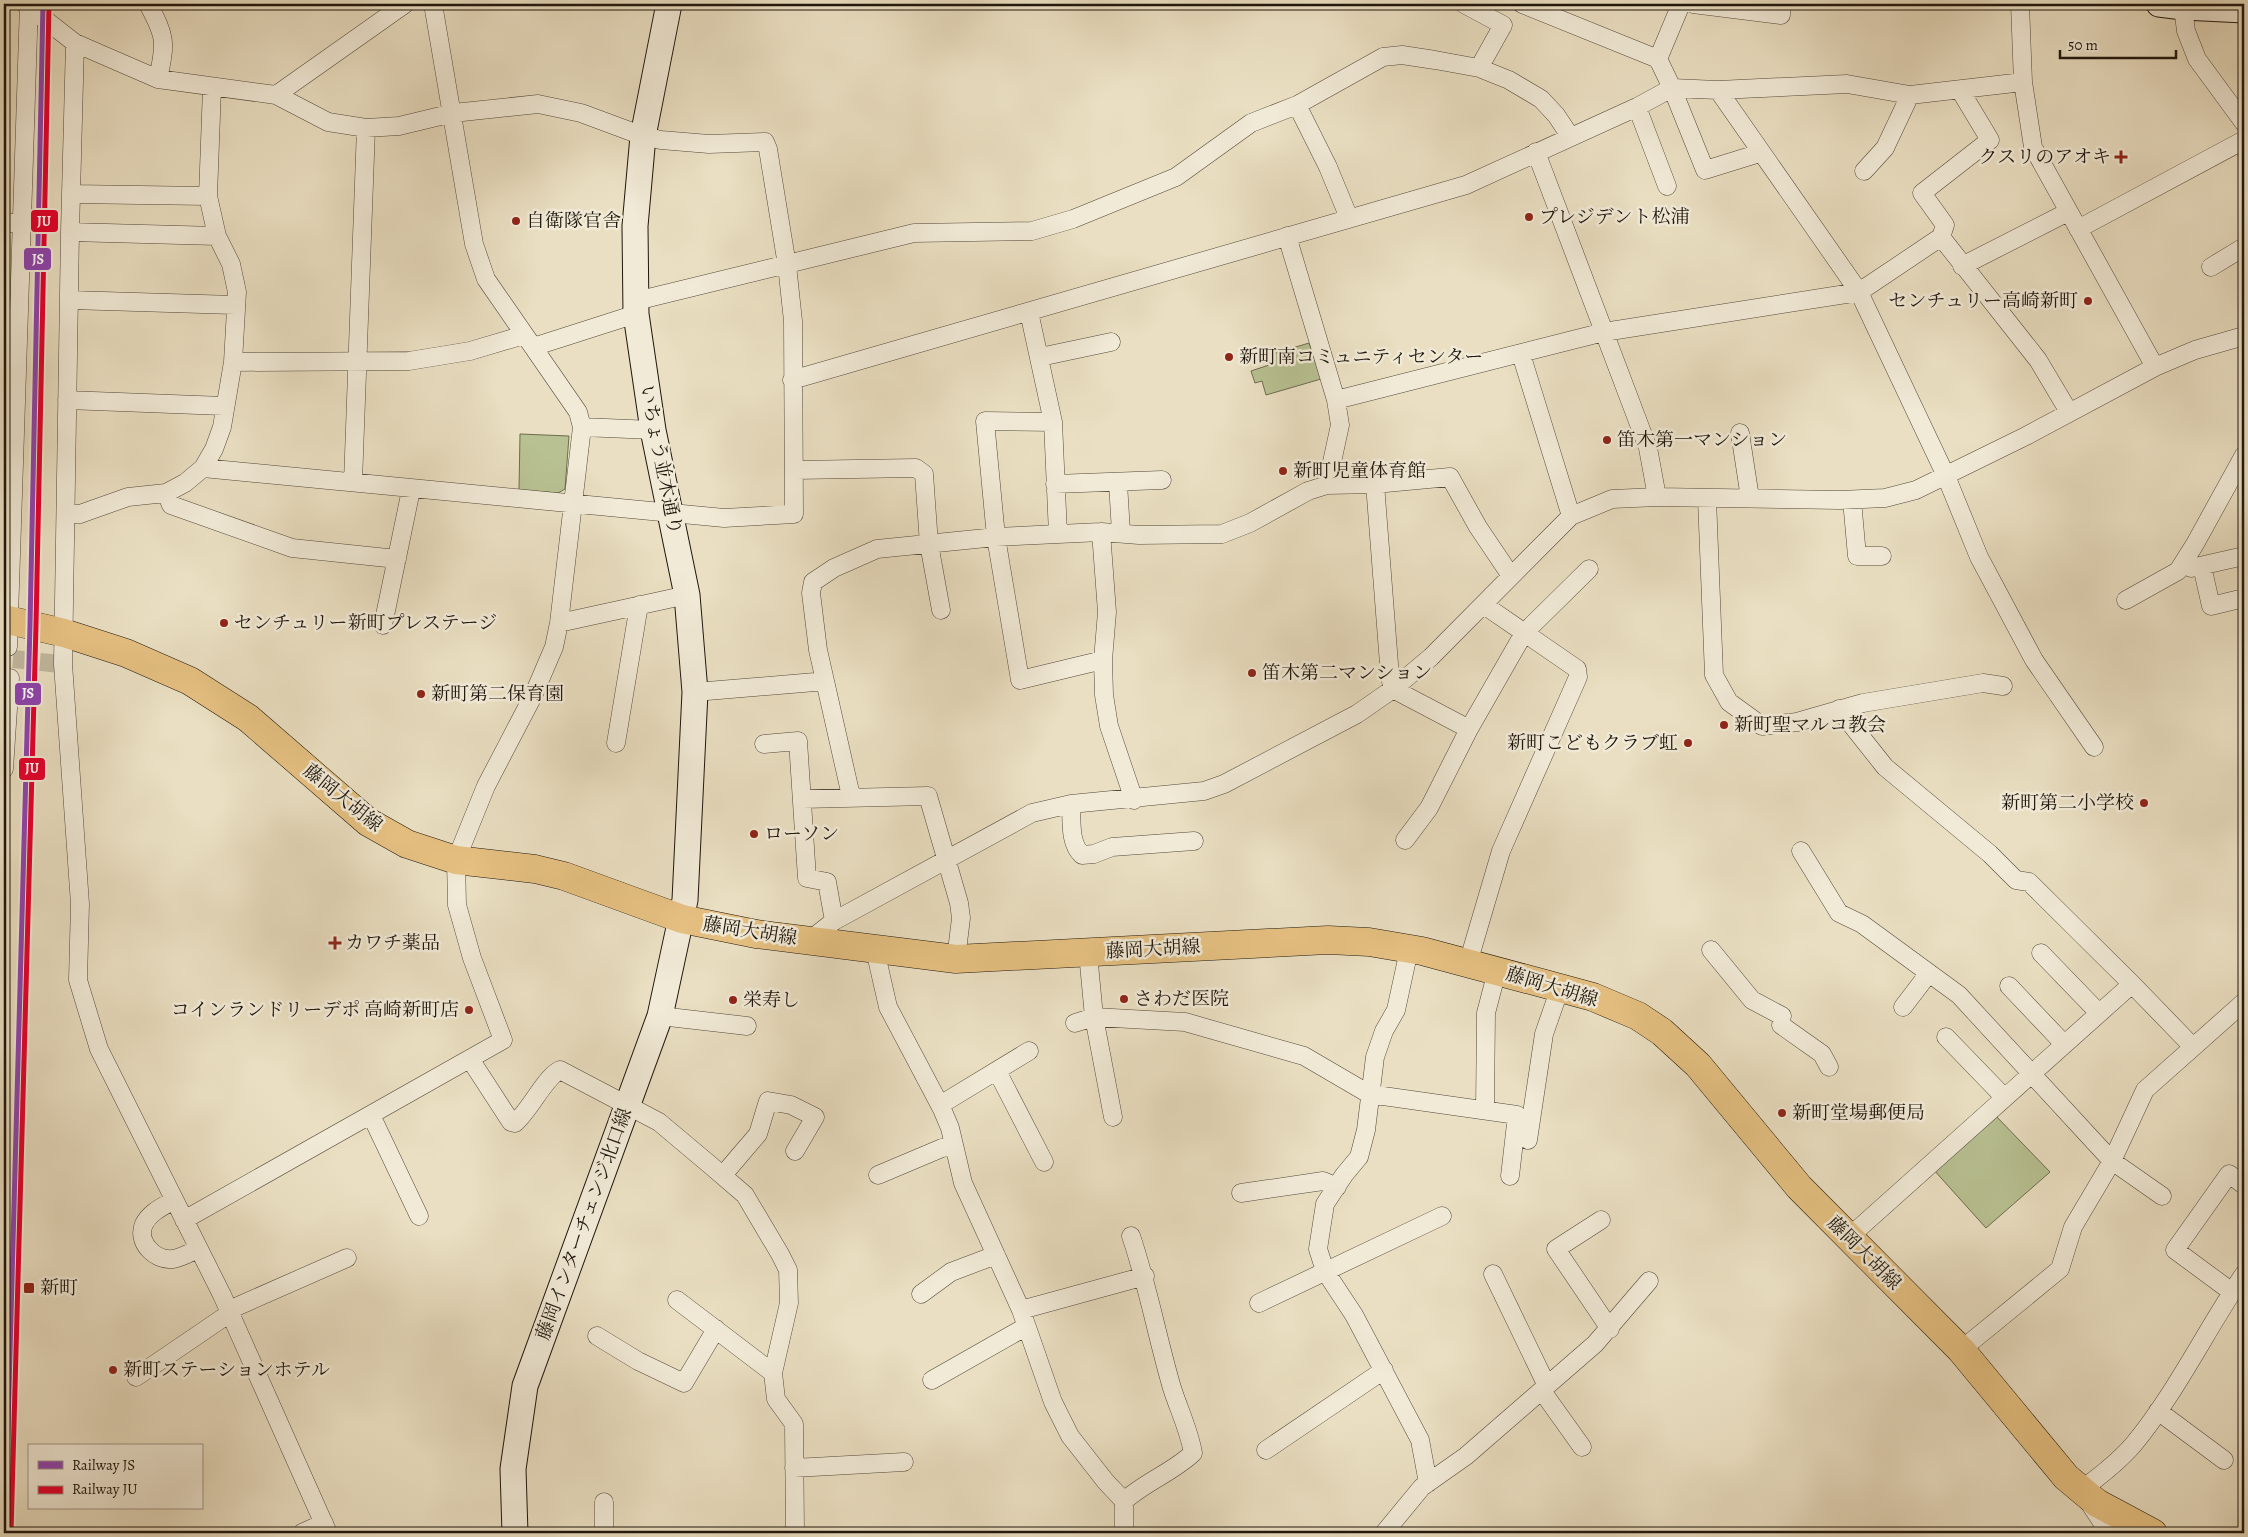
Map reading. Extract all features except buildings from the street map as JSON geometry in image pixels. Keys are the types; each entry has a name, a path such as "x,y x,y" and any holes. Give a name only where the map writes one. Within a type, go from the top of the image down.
{"main road":[{"name":"藤岡大胡線","path":"6,619 64,633 158,666 219,698 248,718 368,822 407,844 456,860 535,869 564,876 682,919 731,930 874,950 956,959 1328,940 1369,942 1498,970 1593,997 1638,1016 1668,1037 1698,1065 1799,1187 1961,1350 2052,1462 2097,1503 2152,1533"}],"street":[{"path":"148,4 162,29 165,46 158,79"},
{"path":"276,95 405,4"},
{"path":"184,1220 504,1040 472,958 457,905 456,860 486,786 533,696 554,647 559,623 582,427 578,412 486,279 474,244 433,4"},
{"name":"いちょう並木通り","path":"669,4 643,136 635,226 636,308 653,430 672,514 687,595 695,692 692,775 682,919"},
{"path":"1464,4 1503,24"},
{"path":"1479,68 1515,4"},
{"path":"1522,4 1658,59 1672,88 1705,170 1760,153"},
{"path":"1658,59 1681,4"},
{"path":"1693,4 1781,15 1781,4"},
{"path":"2020,4 2023,82 2034,147 2068,212 2155,367"},
{"path":"2159,4 2183,8 2244,10"},
{"path":"28,5 75,43 158,79 212,88 276,95 328,122 366,128 399,126 453,113 538,104 581,114 643,136 661,140 708,144 765,142 768,149 787,265 793,320 794,514 724,518 672,514 411,490 353,482 203,468"},
{"path":"8,647 6,619 9,466 24,224 28,5"},
{"path":"2183,8 2186,31 2197,59 2244,123"},
{"path":"75,43 63,664 80,904 78,980 98,1049 230,1311 326,1528 302,1533"},
{"path":"233,362 408,362 529,341 787,265 914,233 986,234 1032,231 1073,220 1176,177 1250,122 1297,105 1383,57 1402,55 1479,68 1509,80 1541,99 1556,115 1570,136"},
{"path":"792,380 1466,185 1637,107 1672,88 1718,90 1847,84 1910,95 2023,82"},
{"path":"66,513 80,514 128,497 166,494 185,483 203,468 214,449 222,427 224,406 233,362 235,305 238,292 231,264 217,236 208,196 212,88"},
{"path":"1718,90 1760,153 1859,292 1946,476 1979,557 2034,660 2094,748"},
{"path":"1336,400 1604,332 1859,292 1941,238 1945,225 1922,193 1990,140 1960,90"},
{"path":"1864,171 1885,148 1910,95"},
{"path":"1297,105 1328,167 1349,218"},
{"path":"1637,107 1668,186"},
{"path":"353,482 366,128"},
{"path":"2078,229 2244,140"},
{"path":"1536,152 1648,448 1657,497"},
{"path":"71,194 208,196"},
{"path":"1962,266 2068,212"},
{"path":"4,223 24,224"},
{"path":"70,232 217,236"},
{"path":"1287,236 1336,400 1340,425 1327,486"},
{"path":"1941,238 2038,360 2069,412"},
{"path":"2211,266 2244,247"},
{"path":"70,300 235,305"},
{"path":"1029,312 1053,422 1058,534"},
{"path":"810,940 834,921 945,859 1032,814 1071,804 1134,800 1204,791 1224,784 1357,714 1393,689 1431,658 1571,516 1612,499 1657,497 1852,500 1885,498 1916,490 2155,367 2195,350 2244,336"},
{"path":"1040,357 1110,342"},
{"path":"1521,354 1571,516"},
{"path":"67,400 224,406"},
{"path":"1053,422 986,421 996,537 1020,680 1102,660"},
{"path":"582,427 653,430"},
{"path":"1740,433 1750,498"},
{"path":"2178,571 2244,455"},
{"path":"795,470 916,468 924,474 929,544 940,610"},
{"path":"851,796 818,650 811,593 813,582 834,568 877,549 996,537 1101,532 1121,532 1139,535 1222,534 1250,523 1308,491 1327,486 1375,484 1450,477 1478,527 1512,576"},
{"path":"1055,484 1162,480"},
{"path":"1118,483 1121,532"},
{"path":"1375,484 1390,677 1393,689 1469,729"},
{"path":"383,625 411,490"},
{"path":"166,494 171,505 281,545 397,559"},
{"path":"1707,499 1714,675 1730,702 1762,726 1797,722 1863,703 1983,684 2003,686"},
{"path":"1852,500 1857,556 1882,556"},
{"path":"1101,532 1108,612 1102,660 1104,695 1109,726 1134,800"},
{"path":"2126,600 2178,571 2244,556"},
{"path":"2202,566 2211,606 2244,598"},
{"path":"1405,840 1430,808 1469,729 1524,633 1589,569"},
{"path":"559,623 687,595"},
{"path":"616,743 640,605"},
{"path":"1468,963 1501,851 1578,677 1577,669 1484,605"},
{"path":"4,769 10,678"},
{"path":"695,692 815,682"},
{"path":"1839,709 1885,767 1990,854 2016,880 2029,882 2193,1047"},
{"path":"764,744 798,741 807,878 827,882 834,921"},
{"path":"802,799 851,796 928,796 961,918 956,959"},
{"path":"1071,804 1074,841 1077,850 1082,855 1094,854 1112,847 1194,841"},
{"path":"1801,851 1839,913 1862,924 1958,995 2112,1161 2162,1196"},
{"name":"藤岡インターチェンジ北口線","path":"515,1533 513,1469 525,1386 660,1016 682,919"},
{"path":"874,950 888,1007 940,1105 954,1146 963,1183 1021,1310 1053,1402 1070,1436 1106,1482 1124,1501 1124,1533"},
{"path":"1409,950 1396,1010 1384,1031 1375,1057 1366,1130 1359,1157 1324,1204 1318,1249 1325,1271 1354,1315 1420,1440 1428,1483"},
{"path":"1711,950 1752,1000 1822,1054 1829,1067"},
{"path":"1088,953 1094,1018 1113,1117"},
{"path":"2042,953 2099,1013"},
{"path":"1485,1110 1486,1013 1498,970"},
{"path":"1903,1007 1929,973"},
{"path":"1848,1238 2132,984"},
{"path":"2009,986 2064,1044"},
{"path":"1528,1140 1544,1034 1560,988"},
{"path":"1961,1350 2060,1269 2073,1227 2112,1161 2145,1090 2244,1002"},
{"path":"660,1016 747,1026"},
{"path":"1075,1023 1094,1018 1185,1022 1223,1031 1304,1056 1370,1094 1517,1114 1510,1176"},
{"path":"1946,1037 2004,1097"},
{"path":"940,1105 1028,1051"},
{"path":"470,1059 511,1122 515,1123 526,1112 552,1074 560,1070 659,1122 723,1175 745,1195 757,1211 788,1270 789,1303 773,1373 776,1399 794,1424 795,1533"},
{"path":"997,1071 1044,1162"},
{"path":"723,1175 758,1134 768,1101 791,1105 815,1116 795,1151"},
{"path":"371,1115 419,1216"},
{"path":"878,1175 942,1148 954,1146"},
{"path":"2232,1292 2175,1250 2229,1174 2244,1185"},
{"path":"1241,1193 1323,1181 1337,1187"},
{"path":"174,1200 149,1217 142,1231 143,1240 150,1252 165,1259 175,1259 198,1249"},
{"path":"1259,1303 1442,1216"},
{"path":"1601,1220 1556,1248 1600,1318 1610,1328"},
{"path":"1124,1501 1149,1482 1184,1462 1193,1453 1190,1434 1172,1389 1145,1276 1131,1236"},
{"path":"921,1294 950,1272 996,1255"},
{"path":"136,1377 230,1311 347,1258"},
{"path":"1493,1274 1544,1389 1582,1447"},
{"path":"2108,1533 2081,1490 2102,1474 2132,1446 2158,1411 2244,1274"},
{"path":"1021,1310 1145,1276"},
{"path":"1384,1533 1428,1483 1466,1456 1544,1389 1610,1328 1649,1281"},
{"path":"678,1300 773,1373"},
{"path":"932,1380 1027,1328"},
{"path":"597,1336 638,1361 684,1383 716,1329"},
{"path":"1266,1450 1384,1370"},
{"path":"2158,1411 2224,1460"},
{"path":"794,1468 904,1462"},
{"path":"604,1502 604,1533"}],"green space":[{"path":"1309,343 1321,379 1266,395 1262,381 1255,383 1251,371 1269,365 1266,356"},
{"path":"520,434 569,436 565,489 558,493 519,490"},
{"path":"1994,1114 2050,1172 1986,1228 1933,1169"}],"tunnel":[{"path":"13,659 70,665"}],"rail line":[{"name":"JS","path":"5,1533 30,625 43,4"},
{"name":"JU","path":"11,1533 36,625 49,4"}],"place":[{"name":"クスリのアオキ","path":"2121,157"},
{"name":"プレジデント松浦","path":"1529,217"},
{"name":"自衛隊官舎","path":"516,221"},
{"name":"センチュリー高崎新町","path":"2088,301"},
{"name":"新町南コミュニティセンター","path":"1229,357"},
{"name":"笛木第一マンション","path":"1607,440"},
{"name":"新町児童体育館","path":"1283,471"},
{"name":"センチュリー新町プレステージ","path":"224,623"},
{"name":"笛木第二マンション","path":"1252,673"},
{"name":"新町第二保育園","path":"421,694"},
{"name":"新町聖マルコ教会","path":"1724,725"},
{"name":"新町こどもクラブ虹","path":"1688,743"},
{"name":"新町第二小学校","path":"2144,803"},
{"name":"ローソン","path":"754,834"},
{"name":"カワチ薬品","path":"335,943"},
{"name":"さわだ医院","path":"1124,999"},
{"name":"栄寿し","path":"733,1000"},
{"name":"コインランドリーデポ 高崎新町店","path":"469,1010"},
{"name":"新町堂場郵便局","path":"1782,1113"},
{"name":"新町","path":"29,1288"},
{"name":"新町ステーションホテル","path":"113,1370"}]}
